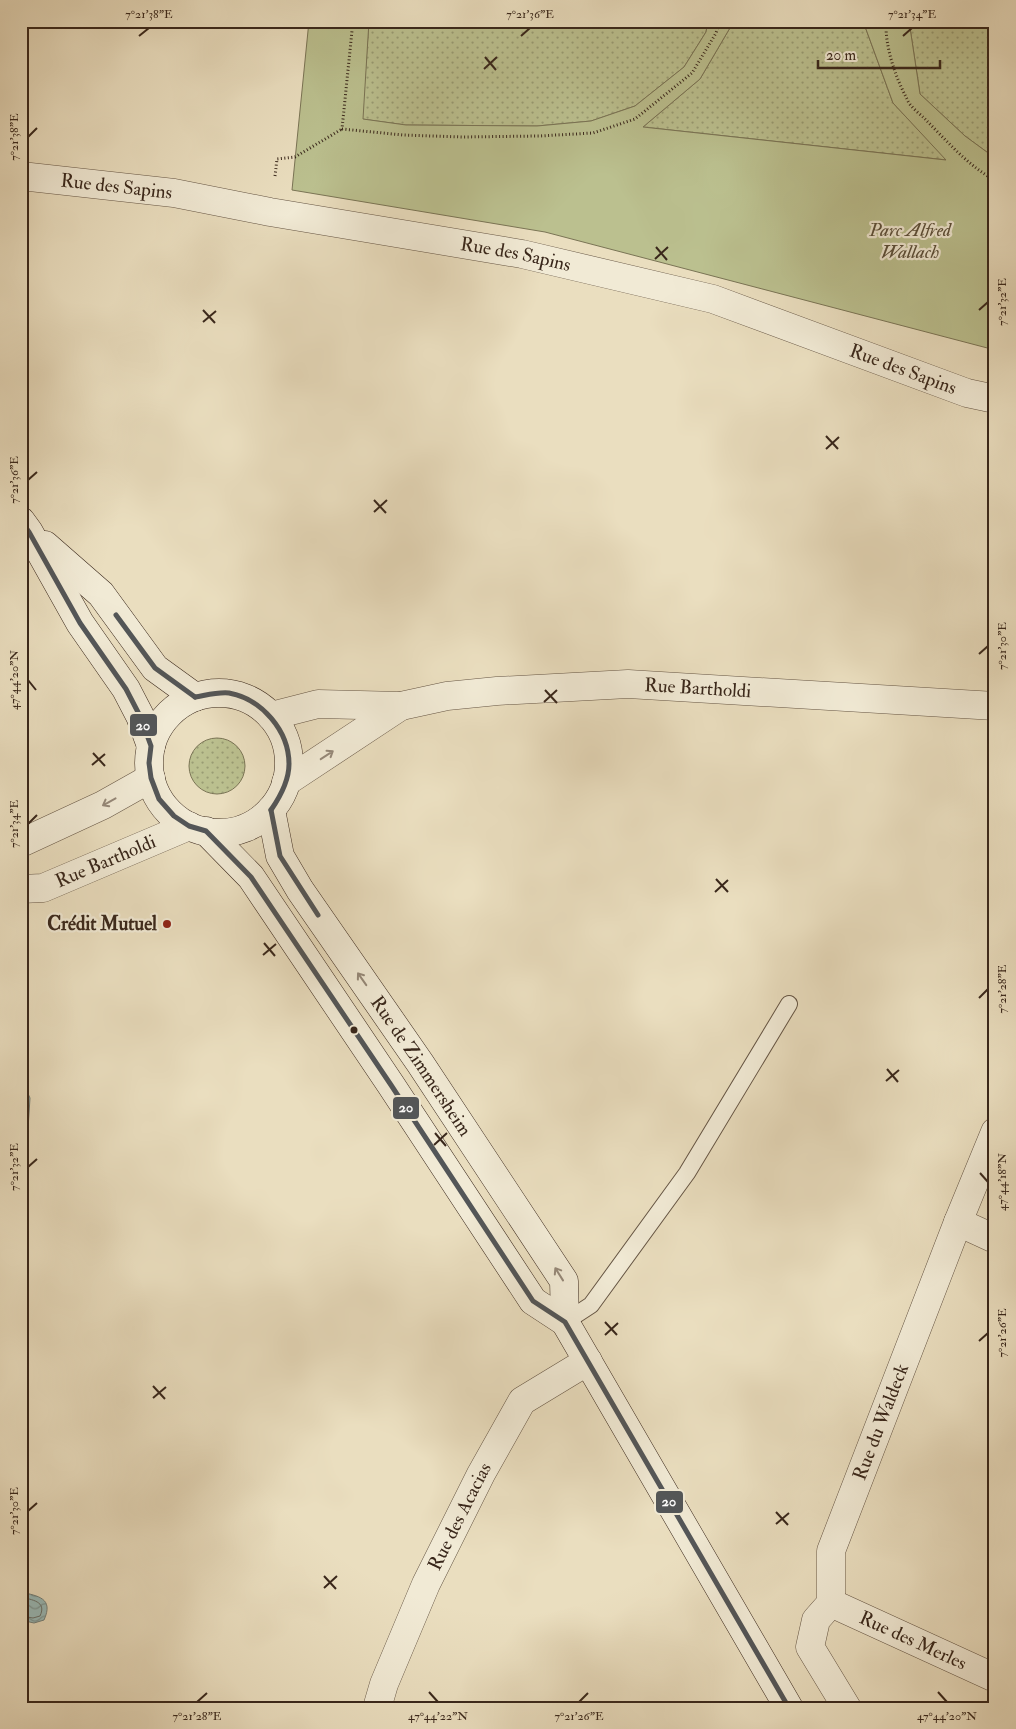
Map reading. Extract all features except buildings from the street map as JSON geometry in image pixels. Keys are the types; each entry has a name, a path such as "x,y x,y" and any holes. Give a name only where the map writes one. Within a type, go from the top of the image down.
{"street":[{"name":"Rue des Sapins","path":"21,176 174,193 270,212 522,254 713,299 967,393 995,399"},
{"path":"25,526 101,594 155,668 195,697"},
{"path":"25,526 80,623 126,689 140,716 151,746"},
{"name":"Rue Bartholdi","path":"271,716 318,704 401,706 455,695 628,684 995,706"},
{"path":"216,693 236,695 255,703 271,716 282,733 288,749 289,765 286,782 280,797 271,810 258,821 242,829 224,833 197,829 174,816 159,799 151,778 149,763 151,746 157,731 177,707 195,697 216,693"},
{"name":"Rue Bartholdi","path":"286,782 401,706"},
{"path":"21,843 103,805 151,778"},
{"name":"Rue de Zimmersheim","path":"271,810 280,856 300,890 425,1072 564,1281 566,1322"},
{"name":"Rue Bartholdi","path":"21,889 44,888 197,829"},
{"name":"Rue de Zimmersheim","path":"197,829 251,877 534,1300 566,1322 789,1708"},
{"name":"Rue du Waldeck","path":"831,1603 831,1551 958,1222 995,1132"},
{"path":"958,1222 995,1239"},
{"name":"Rue des Acacias","path":"377,1708 384,1684 426,1584 481,1474 522,1402 588,1361"},
{"path":"831,1603 816,1620 810,1647 847,1708"},
{"name":"Rue des Merles","path":"831,1603 995,1678"}],"lane":[{"path":"566,1322 590,1305 686,1173 789,1004"}],"path":[{"path":"342,129 353,21"},
{"path":"270,212 277,159 295,157 342,129 403,135 462,137 539,136 593,132 635,119 692,73 716,33 720,21"},
{"path":"886,21 886,35 892,62 908,101 953,147 987,176 995,180"}],"green space":[{"name":"Parc Alfred Wallach","path":"309,21 369,21 363,119 406,125 537,126 591,121 635,106 684,67 706,32 708,21 734,21 700,79 643,127 946,160 893,103 863,21 909,21 920,94 965,136 995,158 995,350 545,232 292,190"},
{"path":"369,21 708,21 706,32 684,67 635,106 591,121 537,126 406,125 362,119"},
{"path":"734,21 863,21 893,103 947,160 643,127 700,79"},
{"path":"909,21 995,21 995,158 965,136 920,94"},
{"path":"217,738 228,740 237,746 243,755 245,766 243,777 237,786 228,792 217,794 206,792 197,786 191,777 189,766 191,755 197,746 206,740"}],"water":[{"path":"21,1085 24,1085 30,1098 27,1144 21,1144"},
{"path":"21,1592 43,1599 47,1607 44,1620 34,1623 21,1620"}],"transit line":[{"name":"20","path":"21,521 80,623 126,689 140,716 151,746 149,763 151,778 159,799 174,816 189,826 206,831 251,877 533,1301 565,1322 789,1708"},
{"name":"20","path":"116,615 155,668 195,697"},
{"name":"20","path":"195,697 225,693 241,696 262,709 279,729 288,752 289,770 278,800 271,810"},
{"name":"20","path":"271,810 280,856 318,915"}],"place":[{"name":"Crédit Mutuel","path":"167,924"}]}
